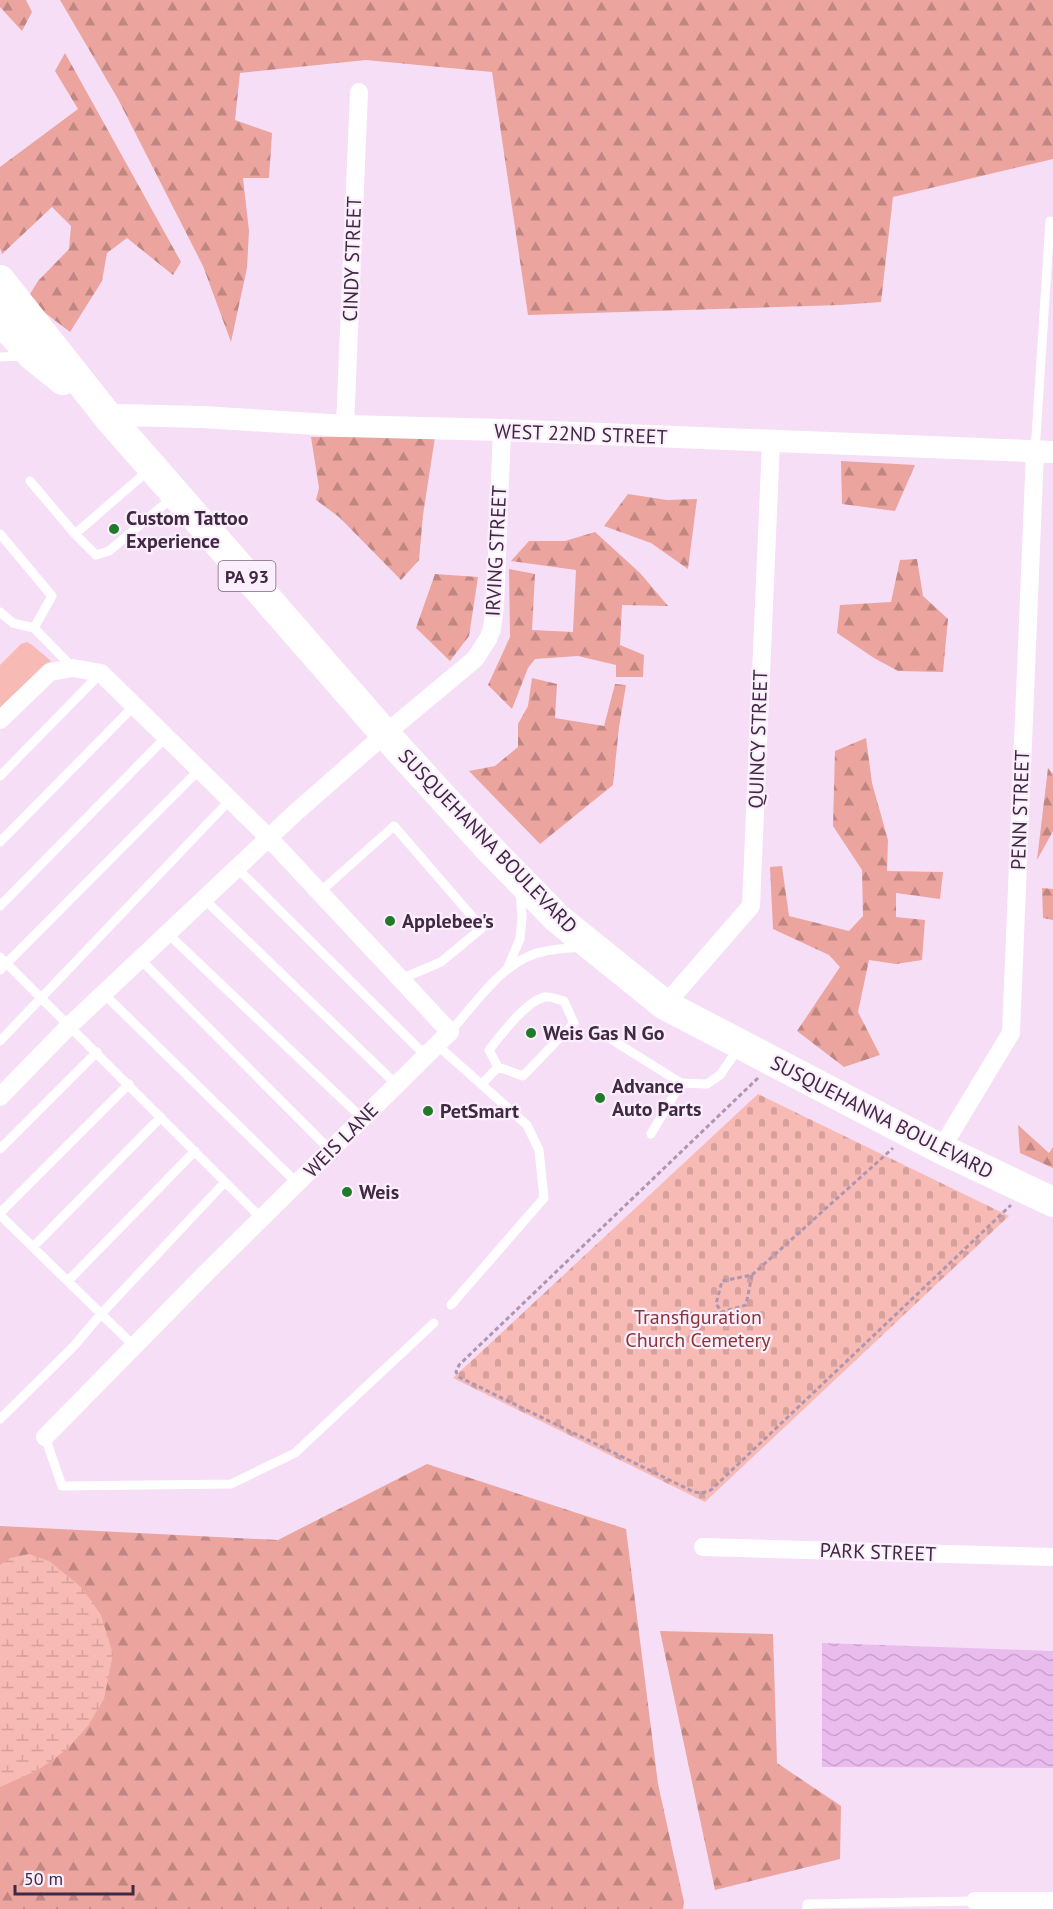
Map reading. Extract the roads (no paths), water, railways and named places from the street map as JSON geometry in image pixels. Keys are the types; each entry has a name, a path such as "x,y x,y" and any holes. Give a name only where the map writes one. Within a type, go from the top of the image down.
{"highway":[{"name":"SUSQUEHANNA BOULEVARD","path":"0,280 109,418 385,734 557,918 665,1005 941,1149 1041,1196"},
{"name":"SUSQUEHANNA BOULEVARD","path":"0,320 33,356 109,418"}],"street":[{"name":"CINDY STREET","path":"345,426 359,92"},
{"name":"WEST 22ND STREET","path":"109,418 118,415 203,417 345,426 502,430 1044,452"},
{"name":"IRVING STREET","path":"385,734 466,668 475,659 492,629 502,430"},
{"name":"QUINCY STREET","path":"665,1005 751,906 771,442"},
{"name":"PENN STREET","path":"941,1149 1011,1033 1044,452"},
{"path":"0,720 50,672 72,668 101,673 269,838 450,1032"},
{"path":"0,1097 103,993 269,838 385,734"},
{"name":"WEIS LANE","path":"45,1437 450,1032"},
{"name":"PARK STREET","path":"703,1547 1053,1557"},
{"path":"975,1901 1053,1901"}],"lane":[{"path":"1044,452 1050,221"},
{"path":"0,357 33,356"},
{"path":"75,534 152,467"},
{"path":"30,481 96,555 109,551 176,494"},
{"path":"0,534 52,596 34,628"},
{"path":"0,612 13,623 34,628 72,668"},
{"path":"0,776 101,673"},
{"path":"0,842 134,706"},
{"path":"0,906 166,737"},
{"path":"199,770 2,964 70,1025 262,1219"},
{"path":"0,1041 230,800"},
{"path":"320,892 394,826 482,928 441,962 401,979"},
{"path":"237,868 431,1050 482,1084 526,1125 539,1150 544,1198 451,1305"},
{"path":"450,1032 508,967 520,939 522,916 519,879"},
{"path":"204,899 397,1085"},
{"path":"167,933 363,1119"},
{"path":"508,967 545,951 592,946"},
{"path":"140,959 331,1151"},
{"path":"103,993 298,1184"},
{"path":"548,996 564,1001 574,1023 523,1076 498,1067 489,1050 535,1000 548,996"},
{"path":"601,1033 681,1083 707,1084 720,1075 741,1045"},
{"path":"0,1149 97,1052"},
{"path":"482,1084 498,1067"},
{"path":"651,1134 681,1083"},
{"path":"129,1084 0,1214 134,1346"},
{"path":"33,1247 161,1117"},
{"path":"68,1281 195,1151"},
{"path":"0,1419 74,1346 101,1314 225,1182"},
{"path":"45,1437 62,1485 231,1484 295,1453 434,1323"},
{"path":"807,1909 807,1904 975,1901"}],"water":[{"path":"822,1643 1053,1651 1053,1768 822,1767"}],"place":[{"name":"Custom Tattoo Experience","path":"114,529"},
{"name":"Applebee's","path":"390,921"},
{"name":"Weis Gas N Go","path":"531,1033"},
{"name":"Advance Auto Parts","path":"600,1098"},
{"name":"PetSmart","path":"428,1111"},
{"name":"Weis","path":"347,1192"}],"park label":[{"name":"Transfiguration Church Cemetery","path":"698,1328"}]}
